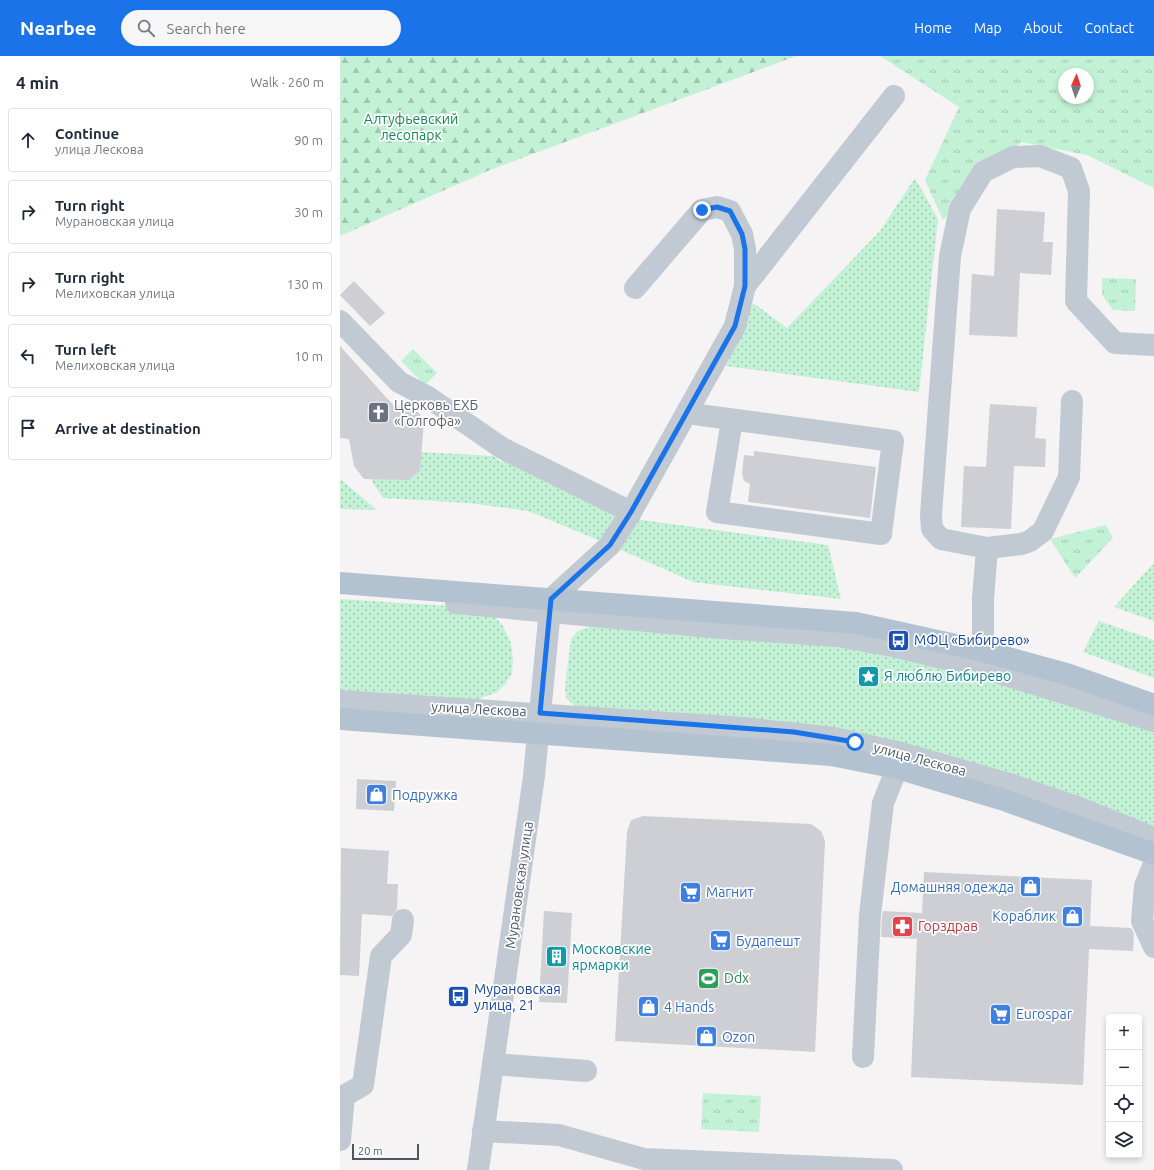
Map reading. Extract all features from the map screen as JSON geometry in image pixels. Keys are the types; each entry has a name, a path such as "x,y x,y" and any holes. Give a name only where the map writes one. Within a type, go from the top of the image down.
{"main road":[{"path":"340,583 551,605 856,623 983,651 1067,674 1154,705"},
{"name":"улица Лескова","path":"340,719 540,723 832,755 897,768 1004,800 1154,854"}],"street":[{"path":"745,286 894,96"},
{"path":"1072,401 1069,477 1043,531 1030,541 1021,544 987,548 941,539 932,529 930,515 950,256 960,209 983,172 1013,157 1040,156 1071,168 1079,191 1076,301 1115,343 1154,345"},
{"path":"551,605 610,545 631,512 735,326 745,286 745,249 742,234 737,221 730,211 717,207 702,210 635,288"},
{"path":"340,321 399,382 428,397 502,448 631,512"},
{"path":"687,413 893,442 881,534 717,512 732,420"},
{"path":"983,651 983,599 987,548"},
{"path":"340,594 551,605 853,639 898,647 983,668 1088,699 1154,722"},
{"name":"Мурановская улица","path":"478,1170 533,784 551,605"},
{"name":"улица Лескова","path":"340,701 540,723 794,732 855,742 1009,784 1077,806 1154,838"},
{"path":"863,1057 870,916 883,803 897,768"},
{"path":"1154,864 1146,886 1142,921 1154,947"},
{"path":"340,1140 344,1096 363,1085 380,956 401,935 404,920"},
{"path":"493,1064 586,1071"},
{"path":"483,1131 559,1135 644,1159 892,1170"}],"green space":[{"name":"Алтуфьевский лесопарк","path":"340,56 796,56 490,170 340,236"},
{"path":"880,56 1154,56 1154,188 1087,155 1021,142 943,220 925,180 959,107"},
{"path":"915,178 938,219 919,392 726,366 753,303 787,328 880,231"},
{"path":"1102,278 1136,279 1135,311 1113,310 1102,295"},
{"path":"413,349 437,373 425,385 401,361"},
{"path":"421,452 493,456 501,462 509,452 631,512 641,520 828,545 841,599 693,582 528,511 468,503 383,498 370,478 408,480 420,471"},
{"path":"340,479 377,510 340,509"},
{"path":"1106,525 1113,538 1075,578 1050,539"},
{"path":"1154,563 1154,621 1114,607"},
{"path":"340,599 479,608 492,613 503,626 511,643 513,659 512,673 506,683 497,692 471,702 340,694"},
{"path":"1099,621 1154,640 1154,678 1083,652"},
{"path":"591,626 858,647 983,673 1154,728 1154,829 575,706 566,698 565,688 571,639 578,631"},
{"path":"703,1093 761,1096 759,1132 701,1129"}],"building":[{"path":"997,209 1045,212 1043,242 1053,242 1051,275 1020,273 1017,337 969,335 972,274 994,276"},
{"path":"354,281 385,313 370,326 340,295"},
{"name":"Церковь ЕХБ «Голгофа»","path":"340,346 394,406 414,406 424,421 420,471 408,480 364,479 354,466 349,439 340,438"},
{"path":"990,404 1037,407 1035,438 1046,439 1045,467 1014,466 1011,529 961,527 964,466 986,467"},
{"path":"754,451 876,467 870,518 748,502 750,484 744,481 742,474 744,455 754,456"},
{"name":"Подружка","path":"357,779 396,781 394,811 356,809"},
{"name":"Будапешт","path":"643,816 811,824 821,831 825,841 815,1052 615,1041 627,832 631,820"},
{"path":"341,848 389,851 387,884 398,884 397,909 392,916 362,914 359,976 340,975"},
{"name":"Eurospar","path":"924,872 1092,880 1090,926 1131,928 1134,933 1133,951 1089,949 1083,1085 911,1077 917,939 881,937 882,916 883,911 922,913"},
{"name":"Московские ярмарки","path":"544,911 572,913 567,1003 539,1002"}],"place":[{"name":"Церковь ЕХБ «Голгофа»","path":"379,413"},
{"name":"МФЦ «Бибирево»","path":"899,640"},
{"name":"Я люблю Бибирево","path":"868,676"},
{"name":"Подружка","path":"376,795"},
{"name":"Домашняя одежда","path":"1030,887"},
{"name":"Магнит","path":"690,892"},
{"name":"Кораблик","path":"1072,916"},
{"name":"Горздрав","path":"902,926"},
{"name":"Будапешт","path":"720,941"},
{"name":"Московские ярмарки","path":"556,957"},
{"name":"Ddx","path":"709,978"},
{"name":"Мурановская улица, 21","path":"458,997"},
{"name":"4 Hands","path":"648,1007"},
{"name":"Eurospar","path":"1000,1014"},
{"name":"Ozon","path":"706,1037"}],"route":[{"path":"702,210 717,207 730,211 737,221 742,234 745,249 745,286 735,326 631,512 610,545 551,599 540,713 794,732 855,742"}]}
